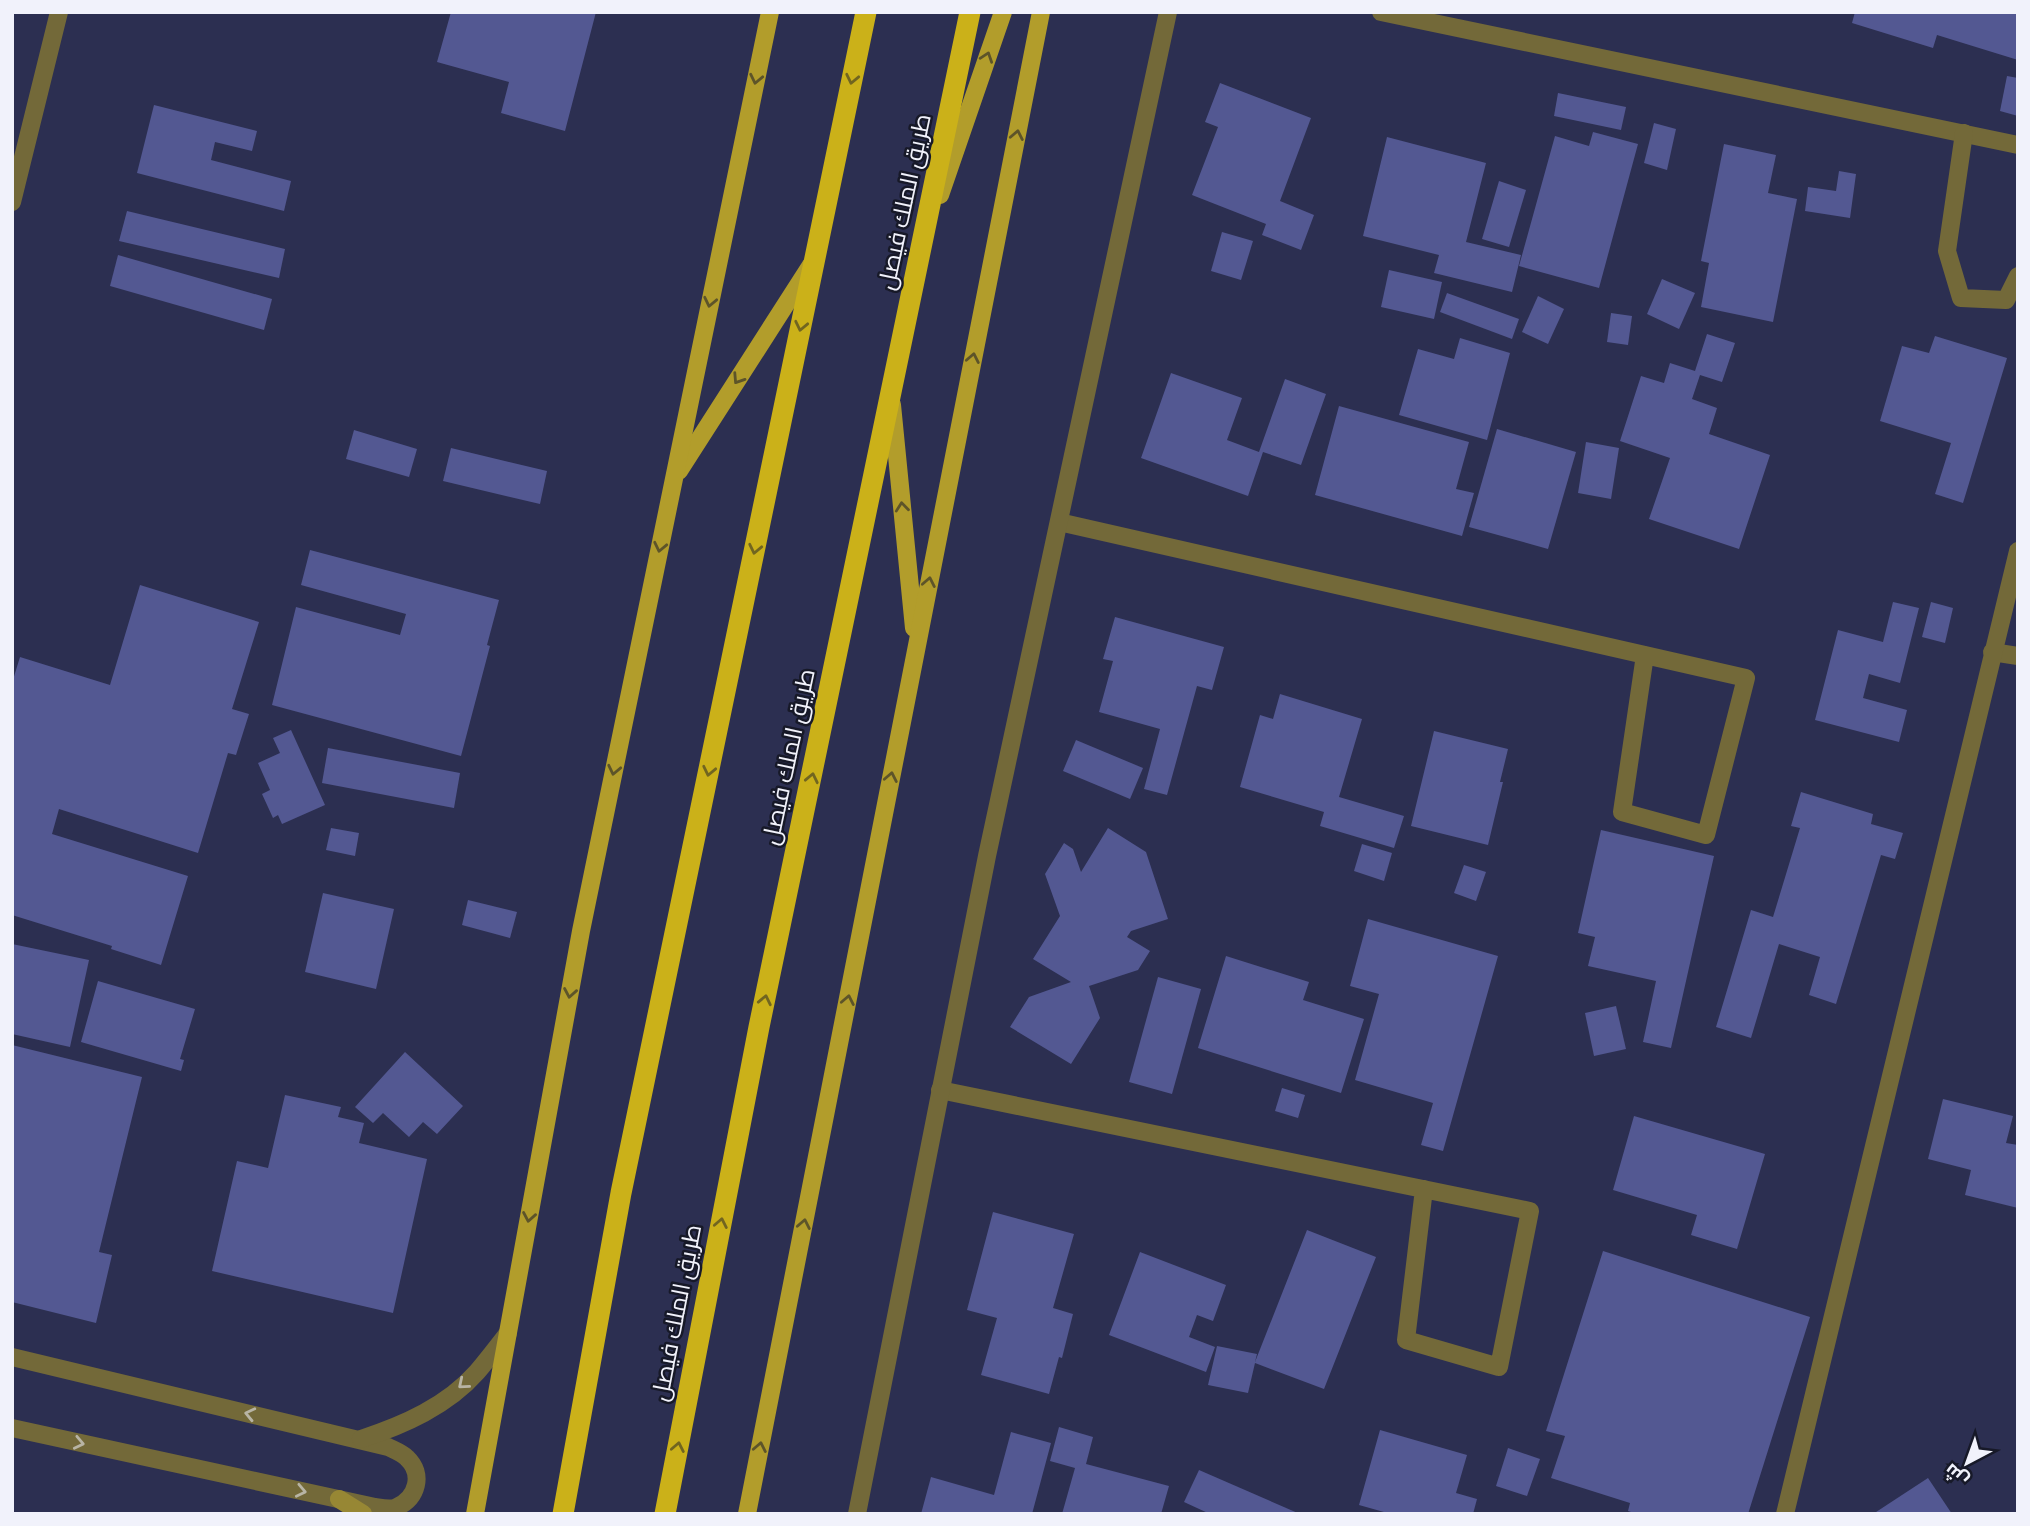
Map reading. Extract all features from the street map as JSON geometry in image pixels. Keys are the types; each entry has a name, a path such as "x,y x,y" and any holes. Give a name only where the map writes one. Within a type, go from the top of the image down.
{"highway":[{"path":"563,1514 621,1193 866,12"},
{"name":"طريق الملك فيصل","path":"665,1514 759,1027 970,12"}],"main road":[{"path":"475,1514 581,931 770,12"},
{"path":"925,238 1003,12"},
{"path":"747,1514 1041,12"},
{"path":"674,480 814,260"},
{"path":"891,401 916,649"}],"street":[{"path":"12,202 59,12"},
{"path":"857,1514 987,856 1168,12"},
{"path":"1381,12 2018,145"},
{"path":"1964,133 1947,251 1961,298 2006,300 2018,276"},
{"path":"1059,522 1645,655 1746,678 1706,835 1622,811 1645,655"},
{"path":"1785,1514 2018,551"},
{"path":"1992,652 2018,656"},
{"path":"940,1090 1424,1189 1530,1211 1499,1367 1406,1340 1424,1189"},
{"path":"358,1440 395,1428 440,1404 475,1374 508,1333"},
{"path":"12,1357 388,1447 407,1457 415,1470 417,1486 410,1499 394,1508 375,1507 12,1429"},
{"path":"339,1499 363,1514"}],"building":[{"path":"451,12 596,12 565,131 501,113 509,82 437,62"},
{"path":"1855,12 2018,12 2018,60 1937,35 1933,48 1852,23"},
{"path":"2007,76 2018,78 2018,116 2000,111"},
{"path":"1220,83 1311,118 1280,201 1314,215 1301,250 1262,235 1266,224 1192,195 1218,127 1205,122"},
{"path":"1558,93 1626,107 1621,130 1554,116"},
{"path":"154,105 257,131 252,151 215,142 211,160 291,181 284,211 137,173"},
{"path":"1654,123 1676,129 1667,170 1644,163"},
{"path":"1593,132 1638,144 1599,288 1519,266 1555,136 1589,146"},
{"path":"1387,137 1486,163 1466,242 1521,255 1512,292 1434,273 1439,255 1363,236"},
{"path":"1724,144 1776,155 1768,193 1797,199 1773,322 1701,307 1709,263 1701,261"},
{"path":"1839,171 1856,174 1850,218 1805,211 1808,187 1836,191"},
{"path":"1499,181 1526,190 1509,247 1482,239"},
{"path":"127,211 285,249 279,278 119,241"},
{"path":"1222,232 1253,241 1241,280 1211,271"},
{"path":"118,255 272,299 264,330 110,286"},
{"path":"1389,270 1442,282 1434,319 1381,307"},
{"path":"1662,279 1695,293 1679,329 1647,314"},
{"path":"1447,293 1519,319 1512,339 1440,312"},
{"path":"1538,296 1564,309 1548,344 1522,332"},
{"path":"1611,313 1632,316 1628,345 1607,342"},
{"path":"1707,334 1735,343 1722,382 1700,375 1692,399 1717,408 1709,434 1770,455 1739,549 1649,519 1670,458 1620,441 1641,376 1664,383 1670,363 1695,371"},
{"path":"1935,336 2007,358 1963,503 1935,494 1951,443 1880,421 1902,346 1929,353"},
{"path":"1460,338 1510,353 1487,440 1399,415 1418,349 1454,359"},
{"path":"1171,373 1242,398 1227,440 1259,452 1285,379 1326,394 1301,465 1263,452 1248,496 1141,458"},
{"path":"1339,406 1469,442 1456,489 1474,493 1462,536 1315,495"},
{"path":"1497,429 1576,452 1548,549 1469,527"},
{"path":"354,430 417,449 409,477 346,459"},
{"path":"1586,442 1619,448 1611,499 1578,493"},
{"path":"451,448 547,471 540,504 443,481"},
{"path":"310,550 499,600 487,645 490,646 461,756 272,705 296,607 400,635 406,614 301,585"},
{"path":"140,585 259,622 232,709 249,714 236,755 228,753 198,853 59,809 52,834 188,876 161,965 111,949 112,946 12,915 12,683 20,657 110,685"},
{"path":"1893,602 1919,608 1900,683 1869,674 1863,698 1907,710 1899,742 1815,720 1838,630 1883,642"},
{"path":"1931,602 1953,608 1945,643 1922,637"},
{"path":"1115,617 1224,647 1212,690 1197,686 1167,795 1144,789 1160,729 1099,712 1113,661 1103,659"},
{"path":"1280,694 1362,719 1339,797 1404,816 1394,848 1320,826 1324,812 1240,787 1260,715 1273,719"},
{"path":"291,730 325,805 282,824 278,815 273,818 262,794 270,790 258,763 280,753 273,738"},
{"path":"1434,731 1508,749 1488,845 1411,826"},
{"path":"1076,740 1143,768 1130,799 1063,771"},
{"path":"328,748 460,773 454,808 322,783"},
{"path":"1801,792 1873,814 1871,824 1903,833 1895,859 1881,855 1836,1004 1809,995 1820,957 1779,944 1751,1038 1716,1027 1751,910 1773,917 1800,828 1791,826"},
{"path":"331,828 359,833 355,856 326,850"},
{"path":"1108,828 1146,852 1168,919 1131,931 1127,937 1150,951 1138,970 1089,986 1100,1018 1071,1064 1010,1027 1029,997 1071,982 1033,959 1060,916 1045,874 1064,843 1073,849 1081,872"},
{"path":"1601,830 1714,856 1671,1048 1643,1042 1656,981 1588,966 1595,937 1578,933"},
{"path":"1362,844 1392,853 1384,881 1354,871"},
{"path":"1464,865 1486,872 1476,901 1454,893"},
{"path":"323,893 394,909 376,989 305,972"},
{"path":"468,900 517,912 510,938 462,925"},
{"path":"1368,919 1498,956 1443,1151 1421,1145 1433,1103 1355,1080 1379,994 1350,986"},
{"path":"12,944 89,960 70,1047 12,1034"},
{"path":"1226,956 1309,982 1303,1000 1364,1019 1341,1093 1198,1048"},
{"path":"1158,977 1201,989 1172,1094 1129,1082"},
{"path":"98,981 195,1009 180,1059 184,1060 181,1071 81,1042"},
{"path":"1616,1006 1626,1049 1594,1056 1585,1013"},
{"path":"12,1045 142,1077 99,1252 112,1255 96,1323 12,1302"},
{"path":"405,1052 463,1106 437,1134 423,1122 409,1137 383,1113 373,1123 355,1107"},
{"path":"1282,1088 1305,1095 1298,1118 1275,1111"},
{"path":"285,1095 341,1107 338,1117 364,1123 359,1143 427,1159 393,1313 212,1271 237,1161 268,1168"},
{"path":"1943,1099 2013,1116 2006,1143 2018,1145 2018,1208 1965,1195 1971,1170 1928,1159"},
{"path":"1634,1116 1765,1154 1737,1249 1691,1235 1697,1215 1613,1190"},
{"path":"993,1212 1074,1234 1053,1308 1073,1314 1062,1358 1059,1357 1049,1394 981,1375 997,1318 967,1310"},
{"path":"1307,1230 1376,1257 1324,1389 1255,1363 1248,1393 1208,1385 1217,1346 1257,1354 1255,1362"},
{"path":"1603,1251 1810,1317 1748,1514 1637,1514 1628,1511 1630,1503 1551,1478 1565,1436 1546,1431"},
{"path":"1140,1252 1226,1285 1213,1321 1197,1315 1189,1337 1215,1347 1206,1372 1109,1335"},
{"path":"1059,1427 1093,1437 1086,1464 1169,1486 1161,1514 1062,1514 1075,1468 1050,1461"},
{"path":"1380,1430 1467,1455 1456,1493 1477,1499 1473,1514 1391,1514 1359,1505"},
{"path":"1011,1432 1051,1443 1032,1514 921,1514 931,1477 994,1495"},
{"path":"1508,1448 1540,1459 1527,1496 1496,1486"},
{"path":"1199,1470 1300,1514 1210,1514 1184,1502"},
{"path":"1928,1478 1952,1514 1873,1514"}]}
